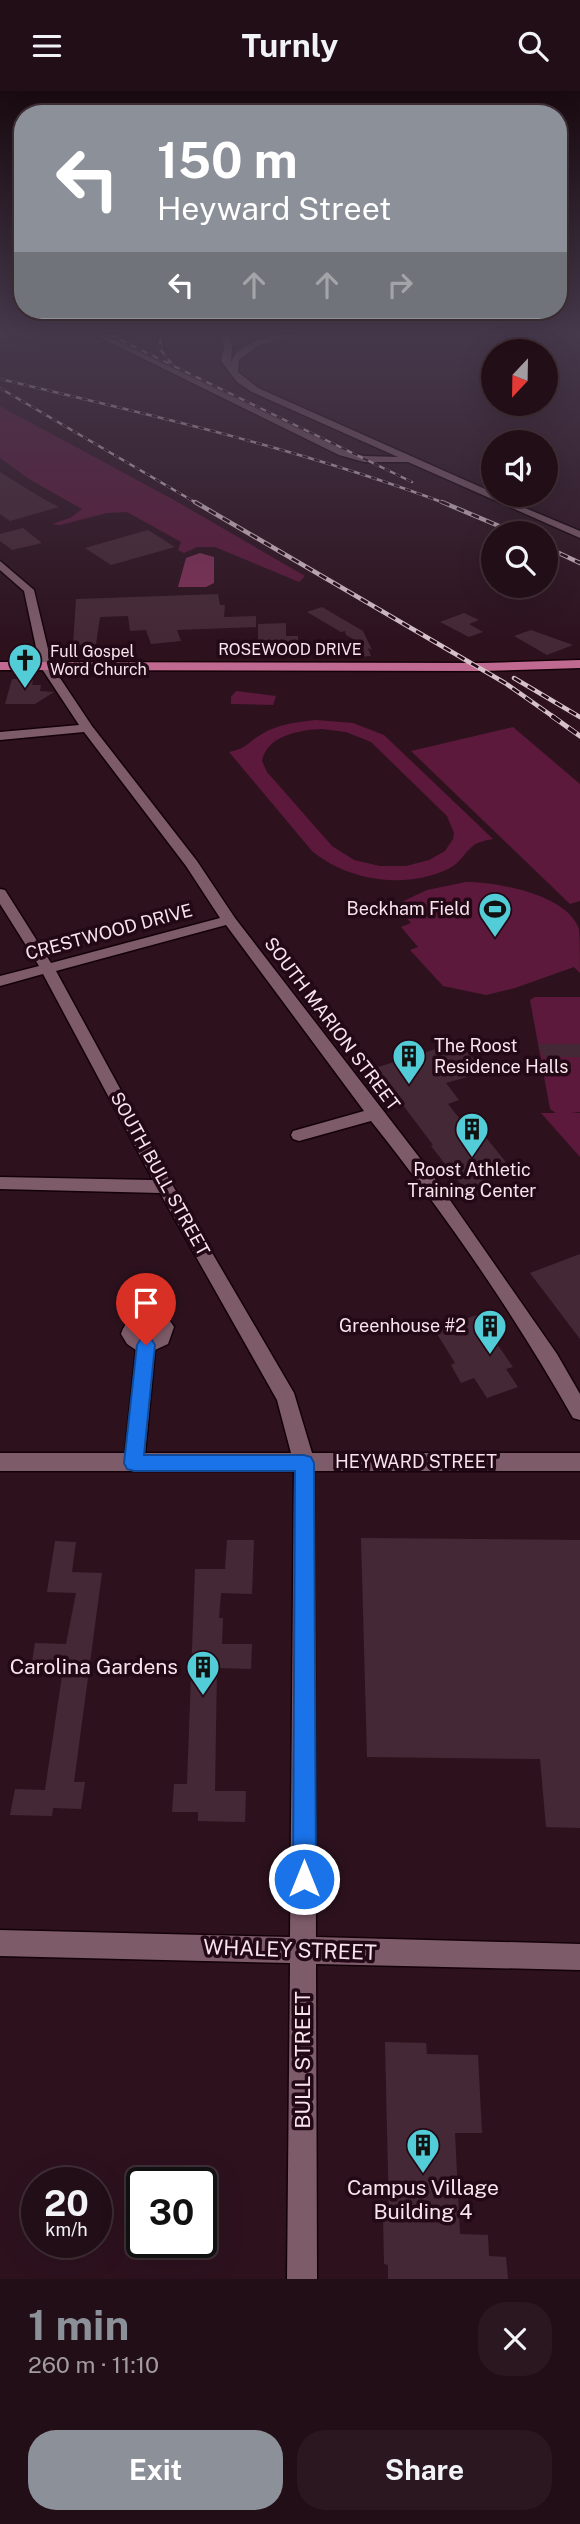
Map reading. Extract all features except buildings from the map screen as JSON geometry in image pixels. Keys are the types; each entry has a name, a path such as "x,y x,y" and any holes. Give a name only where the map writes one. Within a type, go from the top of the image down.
{"main road":[{"name":"ROSEWOOD DRIVE","path":"0,666 483,667 580,664"}],"street":[{"path":"303,434 342,453 378,460 412,460"},
{"path":"354,434 580,535"},
{"path":"0,565 6,577 29,590 46,666"},
{"name":"SOUTH MARION STREET","path":"46,666 87,727 192,864 229,920 423,1174 550,1360 580,1412"},
{"path":"0,736 87,727"},
{"name":"SOUTH BULL STREET","path":"0,893 48,969 165,1187 286,1399 304,1463"},
{"name":"CRESTWOOD DRIVE","path":"0,981 229,920"},
{"path":"299,1135 375,1114"},
{"path":"0,1183 165,1187"},
{"path":"134,1463 146,1345"},
{"name":"HEYWARD STREET","path":"0,1462 580,1462"},
{"name":"BULL STREET","path":"302,2279 304,1463"},
{"name":"WHALEY STREET","path":"0,1943 580,1957"}],"shaded area":[{"path":"0,434 52,434 174,500 305,576 299,582 215,547 197,547 184,553 178,550 181,542 127,512 107,513 60,525 52,524 70,518 82,509 29,479 0,458"},
{"path":"200,553 214,557 214,583 206,587 178,587 186,558"},
{"path":"236,691 276,696 273,705 231,704 231,697"},
{"path":"316,720 353,723 384,735 493,839 475,845 450,868 415,879 378,879 360,875 326,861 312,851 229,752 275,728","holes":["322,729 346,732 371,742 447,816 454,833 445,851 429,860 406,866 380,866 354,860 332,846 267,772 262,761 270,745 286,736"]},
{"path":"513,727 580,784 580,901 570,904 411,751"},
{"name":"Beckham Field","path":"466,882 495,884 530,892 561,907 572,917 579,929 580,973 574,967 515,988 486,995 443,986 410,950 418,947 401,927 411,923 395,905 427,890"},
{"path":"535,997 580,997 580,1112 570,1113 580,1113 580,1157 541,1113 556,1113 550,1109 530,1000"}],"railway":[{"path":"79,434 198,504"},
{"path":"222,434 337,466 445,503"},
{"path":"314,434 412,482"},
{"path":"195,502 505,683 555,718"},
{"path":"445,503 487,521"},
{"path":"558,553 580,563"},
{"path":"514,678 580,717"},
{"path":"552,716 580,736"}],"place":[{"name":"Full Gospel Word Church","path":"25,690"},
{"name":"Beckham Field","path":"495,939"},
{"name":"The Roost Residence Halls","path":"409,1086"},
{"name":"Roost Athletic Training Center","path":"472,1159"},
{"name":"Greenhouse #2","path":"490,1356"},
{"name":"Carolina Gardens","path":"203,1697"},
{"name":"Campus Village Building 4","path":"423,2175"}],"route":[{"path":"146,1345 134,1463 304,1463 304,1879"}]}
